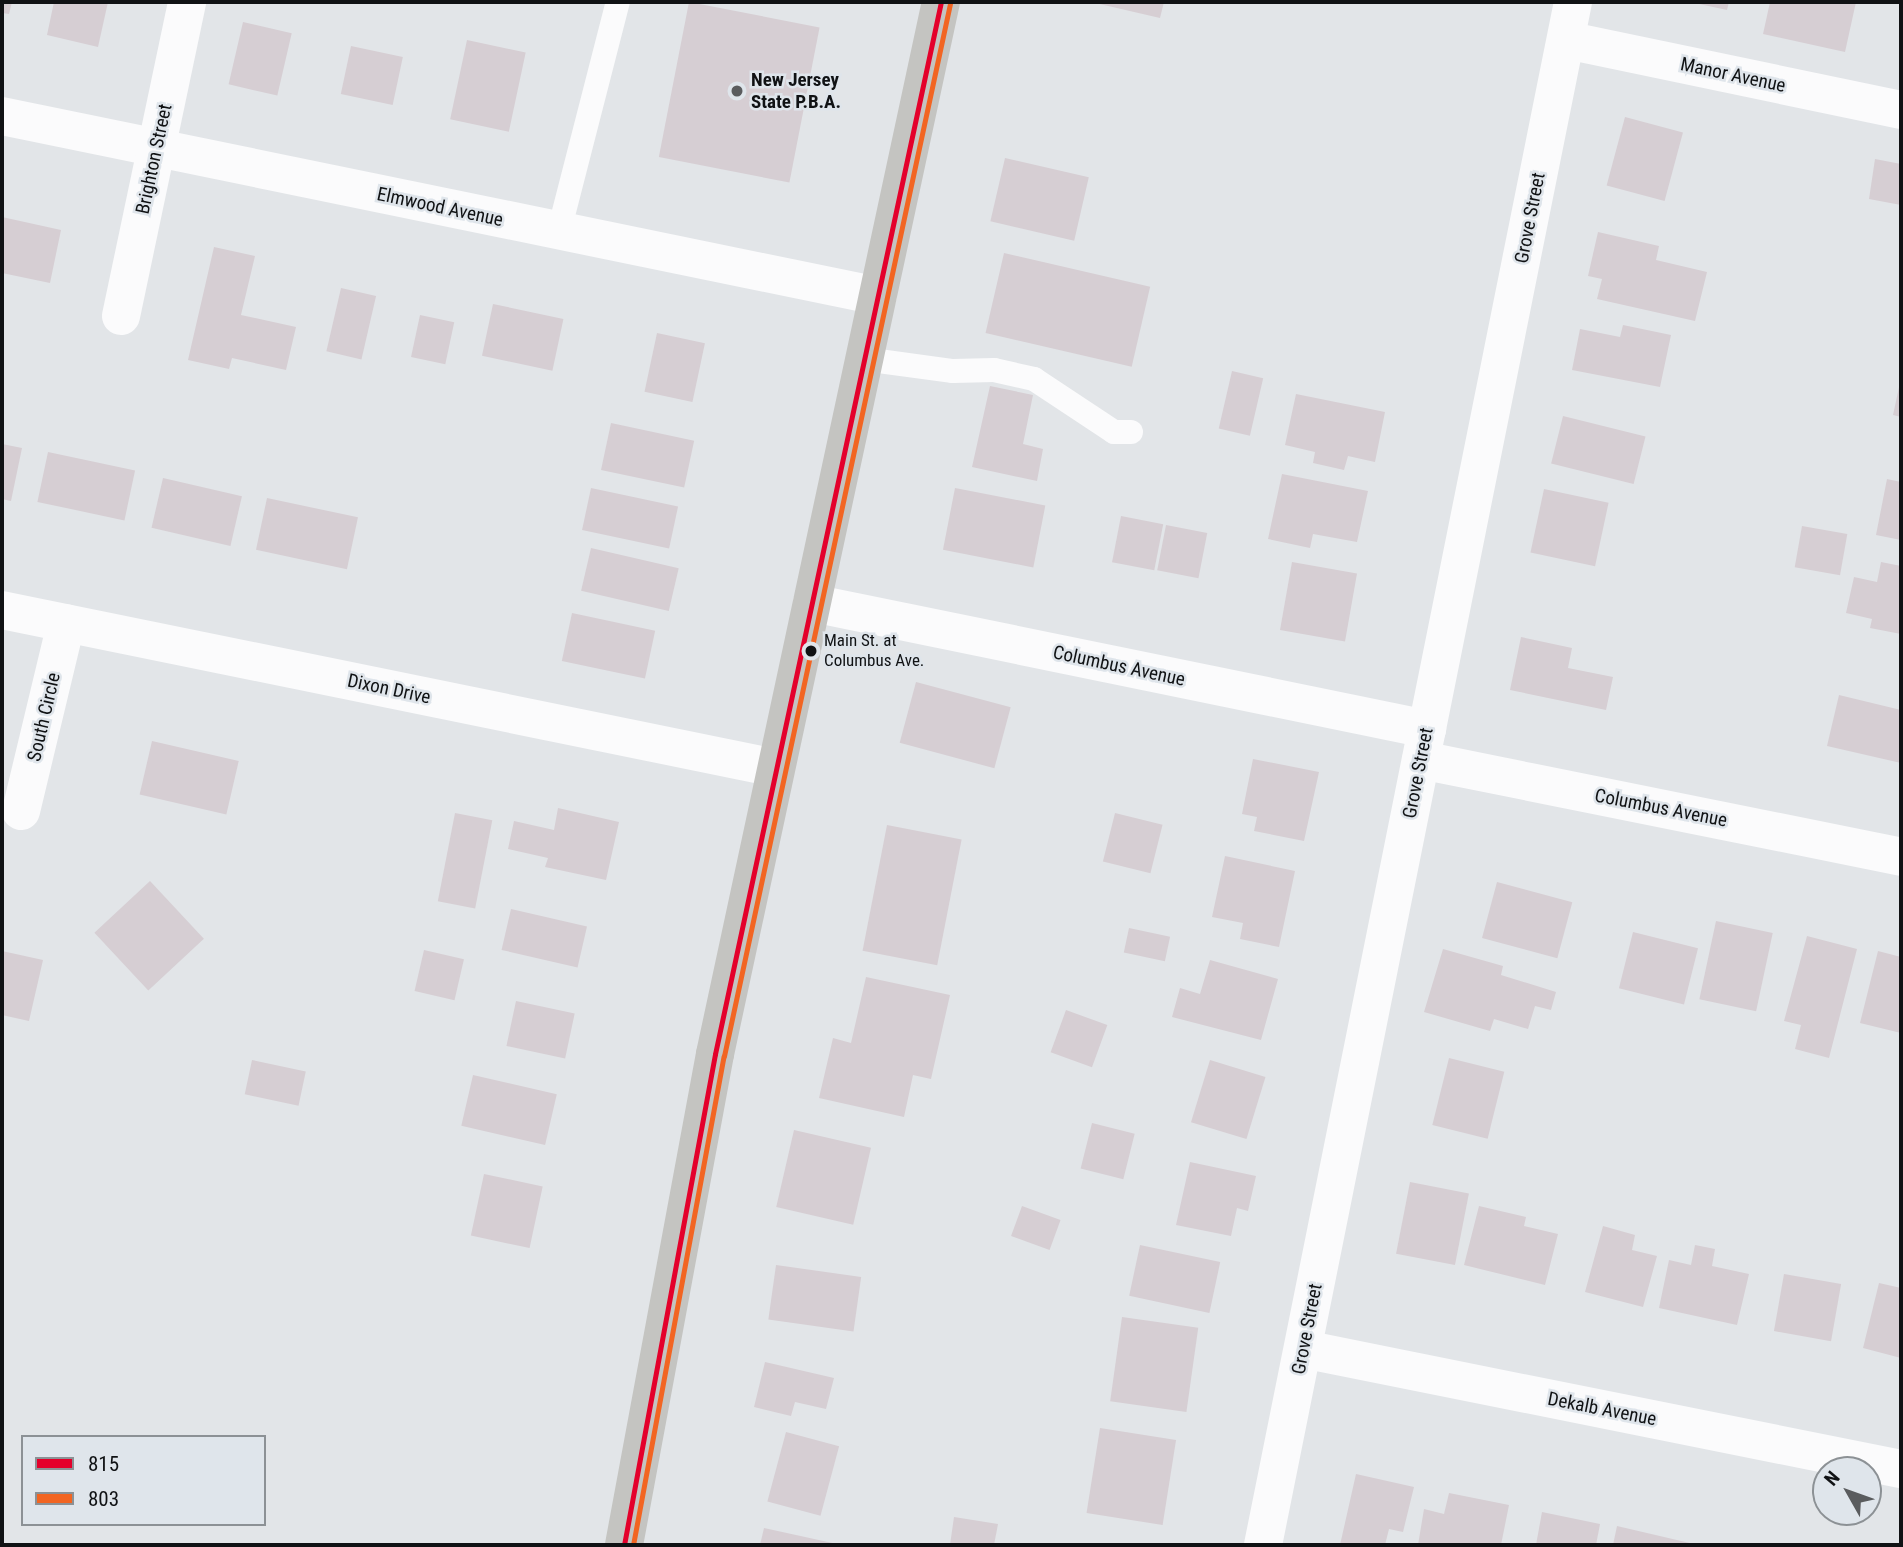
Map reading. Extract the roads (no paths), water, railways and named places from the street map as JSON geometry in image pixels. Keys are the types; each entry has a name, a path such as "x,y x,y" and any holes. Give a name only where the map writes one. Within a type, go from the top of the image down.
{"main road":[{"path":"625,1545 707,1095 942,2"}],"street":[{"name":"Brighton Street","path":"121,316 187,2"},
{"name":"Grove Street","path":"1263,1545 1573,2"},
{"name":"Manor Avenue","path":"1566,40 1901,110"},
{"name":"Elmwood Avenue","path":"2,116 878,296"},
{"name":"Columbus Avenue","path":"812,603 1901,857"},
{"name":"Dixon Drive","path":"2,610 776,768"},
{"name":"South Circle","path":"22,810 66,623"},
{"name":"Dekalb Avenue","path":"1303,1349 1901,1469"}],"lane":[{"path":"559,231 618,2"},
{"path":"864,359 953,371 995,370 1034,379 1114,432 1131,432"}],"place":[{"name":"New Jersey State P.B.A.","path":"737,91"},
{"name":"Main St. at Columbus Ave.","path":"811,651"}]}
